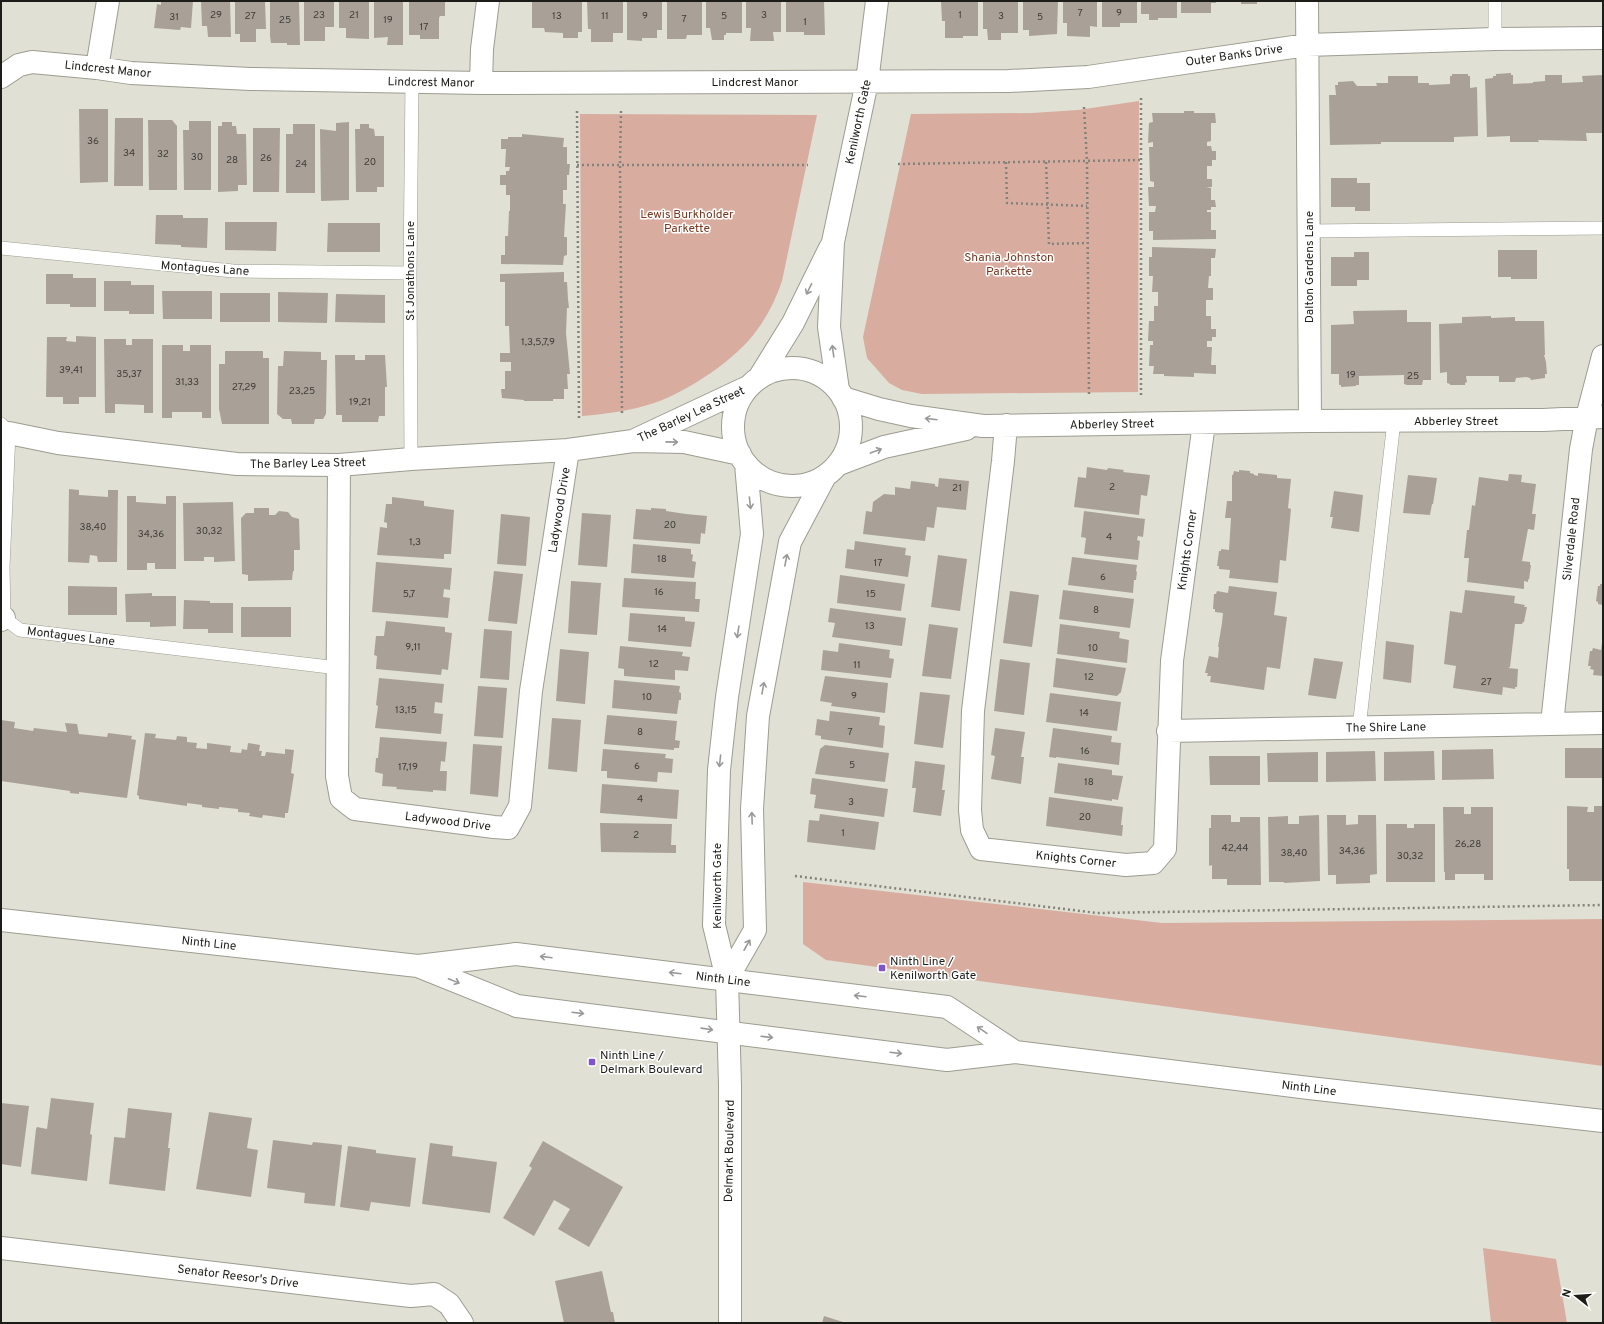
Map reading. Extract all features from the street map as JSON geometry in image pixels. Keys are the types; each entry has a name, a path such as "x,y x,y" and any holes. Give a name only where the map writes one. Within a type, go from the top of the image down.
{"street":[{"path":"96,68 108,1"},
{"path":"481,83 482,49 488,1"},
{"name":"Kenilworth Gate","path":"841,394 829,327 833,242 867,82 877,1"},
{"name":"Dalton Gardens Lane","path":"1307,1 1310,421"},
{"name":"Outer Banks Drive","path":"867,82 1009,81 1088,77 1307,45 1495,39 1603,38"},
{"name":"Lindcrest Manor","path":"1,77 19,65 32,62 131,73 250,79 481,83 867,82"},
{"name":"Kenilworth Gate","path":"754,382 793,323 833,242"},
{"name":"Silverdale Road","path":"1552,724 1579,464 1595,417 1603,356"},
{"path":"727,979 755,930 752,809 755,746 758,716 786,558 790,542 848,446 852,427 848,407 841,394 825,378 810,370 792,368 775,371 754,382 740,400 734,416 733,433 743,459 758,476 774,484 791,487 808,485 832,471"},
{"name":"The Barley Lea Street","path":"633,441 754,382"},
{"name":"Abberley Street","path":"841,394 879,409 911,416 983,426"},
{"name":"Abberley Street","path":"832,471 884,447 983,426 1310,421 1543,420 1595,417"},
{"name":"Knights Corner","path":"1006,425 973,711 970,810 972,830 982,849 1126,865 1153,863 1165,849 1168,731 1172,661 1204,423"},
{"name":"The Barley Lea Street","path":"5,428 58,443 237,464 339,465 411,459 568,450 633,441 684,442 743,459"},
{"name":"Ladywood Drive","path":"339,465 337,776 341,798 355,809 508,828 520,806 531,691 568,450"},
{"name":"Kenilworth Gate","path":"727,979 714,924 719,770 727,697 752,534 743,459"},
{"name":"The Shire Lane","path":"1168,731 1603,723"},
{"name":"Ninth Line","path":"1,920 418,966 516,954 947,1007 1015,1052"},
{"name":"Ninth Line","path":"418,966 517,1006 947,1060 1015,1052 1309,1088 1603,1121"},
{"name":"Delmark Boulevard","path":"727,979 730,1080 730,1323"},
{"name":"Senator Reesor's Drive","path":"1,1248 411,1296 434,1294 449,1304 462,1323"}],"lane":[{"path":"1495,1 1495,39"},
{"name":"St Jonathons Lane","path":"411,459 410,273 412,82"},
{"path":"1309,232 1603,228"},
{"name":"Montagues Lane","path":"1,248 233,271 410,273"},
{"path":"1359,728 1394,421"},
{"name":"Montagues Lane","path":"5,428 3,619 20,630 338,668"}],"path":[{"path":"1141,97 1141,395"},
{"path":"1084,107 1087,206 1088,396"},
{"path":"577,111 579,420"},
{"path":"621,111 622,414"},
{"path":"898,164 1141,160"},
{"path":"1006,162 1007,203 1087,206"},
{"path":"1046,162 1049,244 1087,243"},
{"path":"578,165 808,165"},
{"path":"795,876 1097,913 1603,904"}],"green space":[{"name":"Shania Johnston Parkette","path":"1139,101 1138,392 922,394 902,390 889,383 867,358 863,337 911,114 1032,113 1078,110"},
{"name":"Lewis Burkholder Parkette","path":"580,114 817,115 782,281 765,319 757,330 737,352 724,363 696,383 667,398 627,410 582,416"},
{"path":"803,882 1162,923 1603,919 1603,1066 826,960 803,944"},
{"path":"1483,1248 1556,1259 1567,1323 1491,1323"}],"building":[{"path":"161,1 193,1 191,28 181,27 180,30 154,28 157,4 161,5"},
{"path":"201,1 230,1 231,37 208,37 207,26 202,26"},
{"path":"235,1 265,1 266,29 256,29 256,42 240,42 240,34 235,34"},
{"path":"270,1 299,1 300,45 271,43"},
{"path":"304,1 334,1 334,27 325,27 325,41 304,41"},
{"path":"339,1 369,1 369,39 346,38 346,28 339,28"},
{"path":"374,1 403,1 403,45 387,45 388,37 374,38"},
{"path":"409,1 445,1 445,16 440,16 439,18 439,39 420,39 420,35 409,35"},
{"path":"532,1 582,1 582,32 578,32 578,38 563,38 563,33 545,32 544,28 532,28"},
{"path":"587,1 623,1 623,33 613,33 613,42 591,42 591,29 588,29"},
{"path":"627,1 662,1 662,30 657,30 657,38 642,38 642,41 627,40"},
{"path":"667,1 702,1 702,35 687,35 686,39 667,39"},
{"path":"706,1 742,1 742,33 726,33 726,35 724,35 724,40 712,40 710,28 706,28"},
{"path":"746,1 781,1 781,32 773,32 774,41 750,41 751,28 746,28"},
{"path":"786,1 824,1 825,35 804,35 804,32 786,32"},
{"path":"941,1 978,1 978,36 945,38 945,21 942,21"},
{"path":"983,1 1018,1 1018,33 1001,33 1001,40 988,40 987,29 983,29"},
{"path":"1023,1 1058,1 1057,34 1029,36 1029,30 1023,30"},
{"path":"1063,1 1097,1 1097,27 1090,26 1090,37 1067,36 1067,23 1063,23"},
{"path":"1102,1 1137,1 1137,23 1120,23 1120,27 1102,27"},
{"path":"1141,1 1177,1 1177,18 1158,18 1158,20 1149,20 1149,14 1141,14"},
{"path":"1181,1 1216,1 1216,3 1211,3 1211,13 1181,13"},
{"path":"1235,1 1257,1 1257,4 1241,4 1241,2"},
{"path":"1511,73 1511,75 1513,75 1513,84 1545,81 1545,75 1562,75 1562,83 1583,82 1582,76 1603,75 1603,133 1586,133 1587,141 1538,140 1539,142 1510,142 1510,136 1487,137 1485,79 1493,78 1496,74"},
{"path":"1452,74 1468,74 1468,76 1470,76 1470,88 1477,87 1478,136 1454,137 1454,142 1381,142 1381,144 1330,145 1329,95 1336,95 1335,85 1338,85 1338,82 1353,81 1357,86 1377,86 1376,83 1388,83 1388,76 1418,76 1418,83 1429,83 1429,85 1450,84 1450,76 1452,76"},
{"path":"79,109 108,109 108,182 80,183"},
{"path":"1184,111 1194,111 1194,113 1215,113 1216,123 1211,123 1211,141 1207,142 1207,146 1211,146 1212,151 1216,151 1216,160 1212,160 1212,166 1207,166 1207,179 1212,179 1212,187 1206,187 1211,188 1211,200 1215,200 1216,207 1211,207 1211,210 1207,210 1207,212 1211,212 1211,230 1216,230 1216,239 1153,240 1153,231 1149,231 1149,212 1155,212 1156,206 1149,206 1148,187 1154,187 1154,182 1150,181 1149,147 1153,147 1153,142 1148,143 1149,123 1153,122 1152,113 1184,113"},
{"path":"115,118 143,118 143,186 114,186"},
{"path":"148,120 172,120 177,126 177,190 149,190"},
{"path":"189,121 211,121 211,190 184,190 183,130 189,130"},
{"path":"222,122 232,122 232,126 236,126 237,134 246,134 247,185 238,185 238,191 218,192 218,126 222,126"},
{"path":"349,122 349,200 321,201 320,129 336,131 336,123"},
{"path":"293,124 315,124 315,193 286,193 286,134 293,134"},
{"path":"360,124 369,124 369,128 374,129 375,136 384,136 384,187 377,187 377,192 356,192 355,129 360,129"},
{"path":"253,128 280,128 279,192 253,192"},
{"path":"522,134 564,138 563,147 567,147 567,164 570,164 569,175 567,175 567,190 563,190 563,204 566,204 564,237 567,237 567,255 564,256 563,265 501,264 501,255 505,255 505,236 508,236 510,195 506,195 506,185 500,185 500,175 506,175 506,171 509,171 510,167 505,167 506,149 501,149 501,139 508,139 508,137 522,137"},
{"path":"1331,178 1357,178 1357,183 1370,183 1370,211 1355,211 1355,207 1331,207"},
{"path":"156,215 183,215 183,218 208,218 207,248 155,244"},
{"path":"225,222 277,222 276,251 225,250"},
{"path":"328,223 380,223 380,252 327,252"},
{"path":"1152,247 1216,249 1215,258 1211,258 1211,276 1209,276 1208,288 1213,288 1213,300 1206,300 1206,316 1211,316 1211,329 1216,329 1216,337 1212,337 1212,341 1207,341 1207,347 1212,347 1211,365 1216,365 1216,374 1194,373 1194,377 1153,374 1154,366 1149,366 1150,345 1153,345 1153,341 1148,341 1149,321 1154,321 1154,306 1158,306 1158,292 1152,292 1153,276 1149,276 1149,257 1152,257"},
{"path":"1498,250 1537,250 1537,279 1511,279 1511,277 1498,277"},
{"path":"1354,252 1369,252 1369,280 1357,280 1357,286 1331,286 1331,257 1354,257"},
{"path":"564,272 564,282 567,282 569,308 567,308 566,333 570,374 567,374 568,389 564,389 564,399 553,399 553,401 524,401 502,398 501,389 505,389 505,371 511,371 511,362 500,362 500,353 510,353 509,326 505,326 505,282 500,282 500,274"},
{"path":"46,274 73,274 73,278 96,278 96,307 70,307 70,304 46,304"},
{"path":"104,281 131,281 131,285 154,285 154,314 129,314 129,311 104,311"},
{"path":"162,291 212,291 212,319 163,319"},
{"path":"278,292 328,293 327,323 278,322"},
{"path":"220,293 270,293 270,322 220,322"},
{"path":"336,294 385,295 385,323 335,322"},
{"path":"1407,310 1407,322 1431,322 1431,380 1423,380 1422,385 1407,385 1404,384 1404,375 1359,376 1359,385 1341,387 1341,385 1339,385 1339,374 1331,374 1331,325 1354,324 1353,311"},
{"path":"1491,316 1491,318 1515,317 1515,321 1544,321 1544,355 1547,374 1545,374 1545,378 1531,380 1530,378 1526,377 1516,378 1515,382 1499,382 1499,376 1466,376 1467,382 1465,385 1450,385 1447,383 1447,372 1440,373 1439,324 1462,323 1462,317"},
{"path":"76,336 96,337 96,397 79,397 79,404 63,404 63,397 46,397 47,337 67,337 66,341 76,342"},
{"path":"104,339 126,339 126,345 132,345 132,339 153,339 153,413 144,413 144,405 115,404 115,413 105,413"},
{"path":"162,345 183,345 183,351 190,351 190,345 211,345 211,418 202,418 202,412 172,412 172,418 162,418"},
{"path":"225,351 263,351 263,358 269,358 269,424 222,424 219,409 219,364 225,364"},
{"path":"284,351 321,352 321,360 327,360 326,414 323,419 315,419 314,424 292,424 291,419 283,419 277,414 278,366 283,366"},
{"path":"335,355 355,355 355,360 365,360 365,355 385,355 387,387 385,387 385,416 379,416 378,422 342,422 342,415 336,415"},
{"path":"1087,467 1107,470 1108,468 1124,470 1123,472 1150,475 1147,496 1141,495 1139,515 1074,507 1078,477 1086,478"},
{"path":"1239,470 1250,471 1250,473 1258,476 1258,473 1277,475 1277,478 1291,479 1288,508 1291,509 1286,561 1280,560 1278,583 1229,578 1230,570 1219,569 1219,566 1217,566 1219,551 1221,551 1221,549 1229,550 1231,518 1225,518 1227,501 1232,501 1232,475 1234,471 1239,472"},
{"path":"1509,474 1522,475 1521,482 1536,484 1532,514 1536,514 1534,530 1528,529 1522,561 1530,562 1531,565 1529,580 1528,579 1528,582 1524,581 1524,589 1467,582 1469,558 1464,558 1467,530 1469,530 1472,505 1475,506 1479,477 1508,481"},
{"path":"1408,475 1437,478 1430,515 1403,513"},
{"path":"939,478 969,481 966,510 937,507 934,528 927,527 925,541 863,534 866,511 872,512 873,502 884,494 895,495 895,487 910,489 911,481 935,484 935,486 938,487"},
{"path":"69,489 79,490 79,495 108,497 108,490 118,490 117,562 98,562 97,556 90,555 89,563 68,562"},
{"path":"1334,491 1363,495 1359,532 1331,528 1333,517 1330,517"},
{"path":"127,496 136,496 136,502 166,504 166,496 176,496 176,569 155,569 155,563 147,563 147,570 127,570"},
{"path":"392,497 424,501 424,506 454,510 451,554 444,554 444,559 377,555 380,527 387,528 387,523 384,522 386,504 392,504"},
{"path":"233,502 235,561 214,562 214,557 204,557 204,561 184,561 183,503"},
{"path":"254,508 269,508 269,515 275,515 279,511 288,512 292,517 299,519 300,550 294,550 294,571 292,580 248,581 248,575 242,574 241,518 246,513 254,513"},
{"path":"651,508 707,516 705,534 701,533 700,544 633,539 636,509 651,510"},
{"path":"1084,511 1145,519 1143,537 1138,536 1137,540 1140,541 1138,560 1084,554 1086,538 1081,537"},
{"path":"582,513 611,515 607,567 578,565"},
{"path":"501,514 530,517 526,566 497,564"},
{"path":"855,541 906,548 905,555 911,556 908,577 845,568 847,549 854,550"},
{"path":"633,544 691,549 691,554 693,555 692,561 696,562 694,578 631,573"},
{"path":"938,555 967,559 960,611 931,607"},
{"path":"1072,557 1137,565 1133,593 1068,585"},
{"path":"376,562 452,568 450,590 444,589 443,597 450,598 448,618 372,612"},
{"path":"494,571 523,574 517,624 488,621"},
{"path":"840,575 905,584 901,611 837,603"},
{"path":"624,578 696,582 695,599 700,599 699,612 622,607"},
{"path":"571,581 601,583 597,635 568,633"},
{"path":"1600,584 1603,584 1603,605 1598,604 1596,601 1598,586 1600,586"},
{"path":"68,586 117,587 117,615 68,615"},
{"path":"1229,586 1277,592 1274,615 1287,617 1280,669 1267,667 1264,690 1210,682 1211,676 1207,676 1208,673 1205,673 1209,656 1218,658 1218,647 1222,623 1223,613 1215,612 1215,609 1213,609 1214,594 1216,594 1217,591 1228,593"},
{"path":"1063,590 1134,599 1130,628 1059,619"},
{"path":"1465,590 1515,596 1514,603 1525,605 1524,607 1527,607 1524,622 1522,624 1515,624 1510,667 1508,668 1518,669 1517,687 1515,687 1515,689 1503,687 1502,695 1453,688 1456,666 1444,664 1450,611 1462,613"},
{"path":"1010,591 1039,595 1032,647 1003,643"},
{"path":"152,593 152,596 176,596 176,626 150,627 150,622 126,622 125,594"},
{"path":"184,600 210,601 210,603 233,603 233,633 208,633 208,629 183,629"},
{"path":"241,607 291,607 291,637 241,637"},
{"path":"830,608 906,618 902,646 832,637 835,623 828,622"},
{"path":"630,613 685,617 685,621 695,622 691,647 628,641"},
{"path":"386,621 445,627 445,632 452,633 448,670 442,669 441,675 376,669 377,656 374,655 376,636 384,636"},
{"path":"929,624 958,628 951,679 922,676"},
{"path":"1060,624 1120,632 1119,638 1129,640 1127,663 1057,654"},
{"path":"484,629 512,631 509,680 480,678"},
{"path":"1386,641 1414,645 1411,683 1383,679"},
{"path":"839,643 890,650 889,658 894,659 891,678 821,670 823,650 838,652"},
{"path":"1602,643 1603,676 1593,675 1594,670 1590,669 1591,666 1588,666 1590,651 1592,651 1593,648 1601,650"},
{"path":"620,646 683,652 682,656 690,657 688,671 675,670 675,680 624,676 624,669 618,668"},
{"path":"560,649 589,652 585,704 556,701"},
{"path":"1056,658 1126,668 1121,692 1117,696 1053,687"},
{"path":"1314,658 1343,662 1336,699 1308,695"},
{"path":"1000,659 1030,663 1024,715 994,711"},
{"path":"825,676 888,683 885,713 831,706 832,703 820,701"},
{"path":"379,678 444,684 442,703 435,702 434,713 443,714 441,734 375,728 378,706 376,705"},
{"path":"614,680 680,686 679,692 681,693 681,700 679,700 677,714 612,708"},
{"path":"478,686 507,688 503,738 474,736"},
{"path":"920,692 950,695 943,748 914,744"},
{"path":"1050,693 1121,702 1117,731 1046,722"},
{"path":"830,711 880,717 879,725 885,726 883,748 821,739 821,736 815,735 817,719 829,721"},
{"path":"607,715 677,721 675,740 680,741 679,748 674,748 674,750 604,744"},
{"path":"552,718 581,720 577,772 548,769"},
{"path":"1,720 15,722 14,728 33,731 34,728 67,732 65,723 77,724 79,734 107,737 108,733 132,736 131,739 136,740 127,798 79,792 79,794 70,793 70,791 1,781"},
{"path":"995,728 1025,732 1021,757 1024,757 1021,784 991,779 995,756 991,755"},
{"path":"1053,728 1112,736 1111,742 1121,743 1119,765 1049,757"},
{"path":"145,733 156,734 155,738 176,740 177,736 187,737 187,742 197,743 196,748 207,749 207,743 231,746 230,752 241,753 242,749 247,750 248,743 260,745 259,751 262,751 261,756 265,756 266,752 285,754 285,749 294,750 291,773 294,774 288,813 285,813 285,818 263,815 262,818 249,816 250,813 238,812 238,809 202,807 202,805 187,803 187,806 139,799 139,796 137,795"},
{"path":"380,737 447,742 445,762 441,761 440,771 447,771 446,791 433,790 433,792 396,789 397,787 382,786 383,774 375,772"},
{"path":"473,744 502,746 498,797 470,794"},
{"path":"825,745 889,753 885,782 815,774 820,749"},
{"path":"1565,748 1603,748 1603,778 1565,778"},
{"path":"603,749 666,754 665,758 673,759 672,773 658,772 657,782 607,778 607,771 601,771"},
{"path":"1493,749 1494,779 1442,780 1442,750"},
{"path":"1375,751 1376,781 1326,782 1326,752"},
{"path":"1434,751 1435,780 1384,781 1384,752"},
{"path":"1318,752 1318,782 1268,782 1267,753"},
{"path":"1209,756 1260,756 1260,785 1210,785"},
{"path":"915,761 945,765 942,790 945,790 941,816 913,812 916,788 912,788"},
{"path":"1058,763 1112,770 1112,775 1123,776 1118,800 1112,799 1112,801 1054,793"},
{"path":"812,778 888,789 884,817 814,808 816,795 810,794"},
{"path":"602,784 679,790 677,819 600,813"},
{"path":"1049,797 1123,807 1121,825 1123,825 1122,836 1046,826"},
{"path":"1567,806 1588,807 1587,812 1594,812 1594,806 1603,806 1603,881 1569,881 1569,869 1567,869"},
{"path":"1443,807 1464,807 1464,814 1471,814 1471,807 1493,807 1493,880 1484,880 1484,874 1455,874 1455,880 1445,880"},
{"path":"820,814 879,822 875,850 807,842 809,820 819,821"},
{"path":"1211,815 1231,815 1231,822 1240,822 1240,817 1260,817 1261,885 1227,885 1227,879 1212,879 1212,865 1209,866 1209,828 1211,828"},
{"path":"1319,815 1320,881 1284,883 1269,882 1268,817 1288,816 1288,824 1299,824 1299,816"},
{"path":"1327,815 1346,815 1346,825 1358,824 1358,815 1376,815 1377,874 1370,875 1370,883 1336,884 1336,875 1328,875"},
{"path":"600,823 672,824 671,845 676,845 676,853 601,852"},
{"path":"1386,824 1407,824 1407,828 1414,828 1414,824 1435,824 1435,882 1386,882"},
{"path":"51,1098 94,1103 90,1134 92,1136 87,1181 31,1174 36,1129 37,1127 47,1129"},
{"path":"1,1103 29,1106 21,1167 1,1164"},
{"path":"128,1108 172,1113 165,1191 109,1184 114,1137 125,1138"},
{"path":"209,1112 252,1118 247,1148 258,1150 251,1197 196,1189"},
{"path":"273,1140 312,1145 313,1142 342,1145 335,1206 304,1203 305,1193 267,1188"},
{"path":"543,1141 623,1187 589,1247 558,1229 570,1209 554,1200 534,1236 503,1218 532,1168 529,1166"},
{"path":"430,1143 453,1146 452,1156 497,1162 490,1213 422,1204"},
{"path":"348,1146 376,1150 376,1153 416,1158 410,1207 371,1202 369,1211 340,1207"},
{"path":"602,1271 611,1312 613,1312 615,1323 564,1323 555,1281"},
{"path":"824,1316 846,1323 822,1323"}],"place":[{"name":"Ninth Line / Kenilworth Gate","path":"882,968"},
{"name":"Ninth Line / Delmark Boulevard","path":"592,1062"}]}
